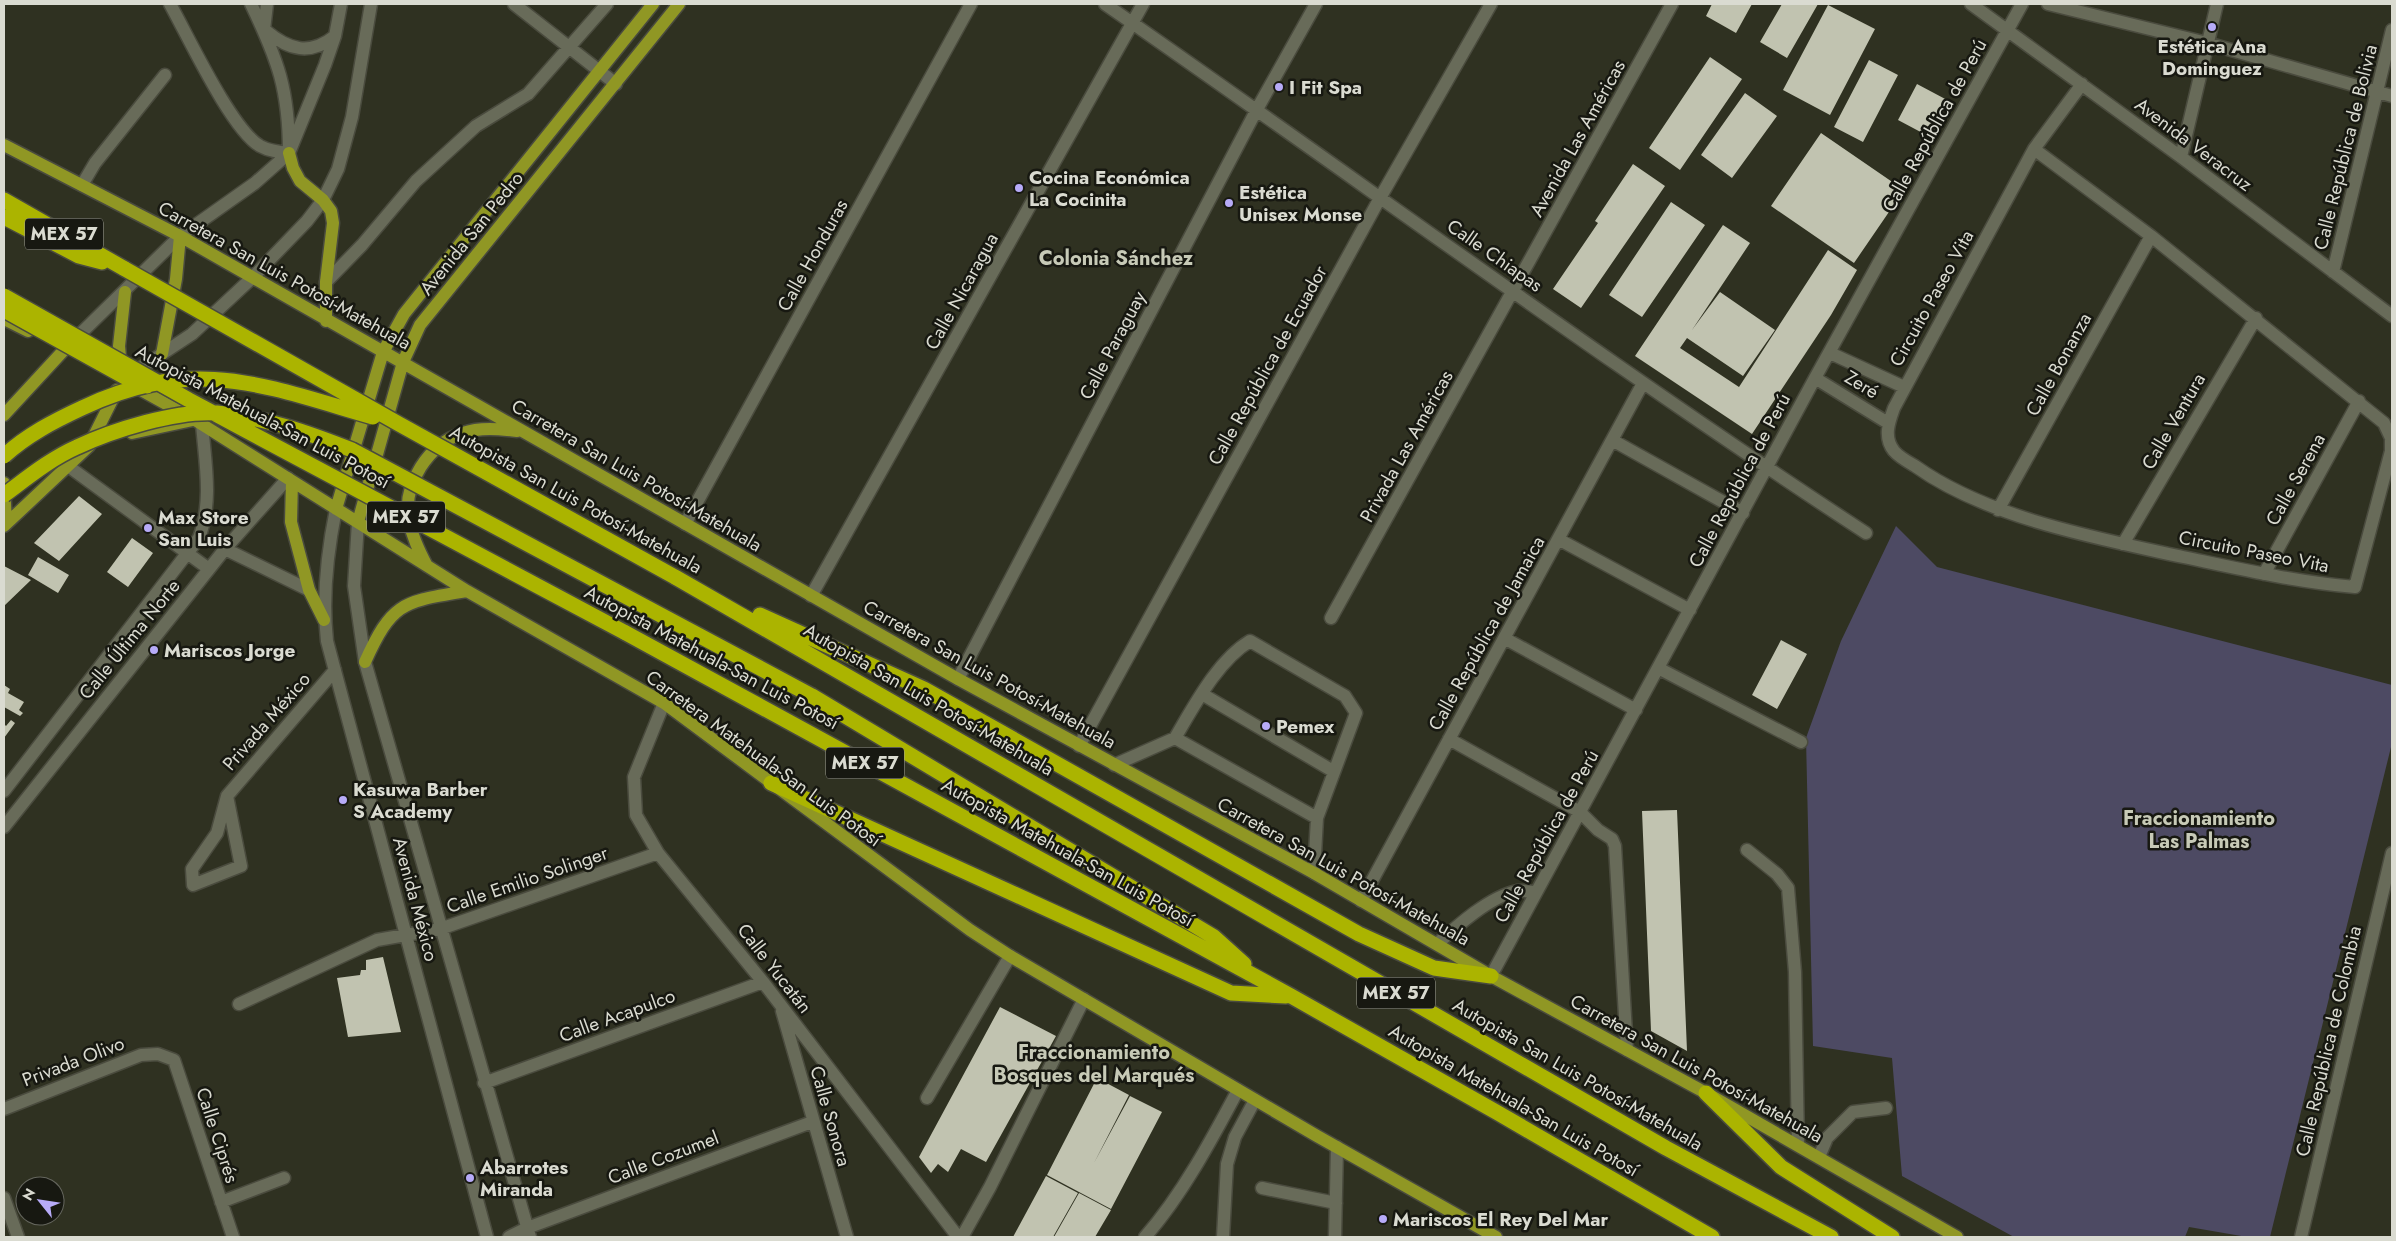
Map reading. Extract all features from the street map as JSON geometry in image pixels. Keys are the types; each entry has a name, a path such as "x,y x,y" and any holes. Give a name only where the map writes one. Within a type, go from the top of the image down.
{"highway":[{"name":"Autopista San Luis Potosí-Matehuala","path":"4,200 965,742 1666,1148 1830,1237"},
{"path":"4,217 78,256 125,268"},
{"name":"Autopista Matehuala-San Luis Potosí","path":"4,296 189,400 790,721 1291,996 1712,1237"},
{"path":"4,310 132,381 189,400"},
{"path":"4,456 17,444 52,422 94,403 128,390 184,379 223,378 261,384 399,424"},
{"path":"4,495 44,465 76,447 111,433 171,417 215,413 261,420 314,435 389,469 812,696 1214,937 1266,983"},
{"path":"675,577 924,689 1358,934 1434,968 1491,976"},
{"path":"770,783 1231,993 1291,996"},
{"path":"1706,1093 1780,1167 1892,1237"},
{"path":"1679,1218 1702,1237"}],"main road":[{"name":"Avenida San Pedro","path":"336,509 383,352 404,314 653,4"},
{"name":"Avenida San Pedro","path":"358,522 403,362 420,325 680,4"},
{"name":"Carretera San Luis Potosí-Matehuala","path":"4,145 180,236 326,321 403,362 519,431 958,679 1314,872 1491,976 1706,1093 1957,1237"},
{"path":"289,153 293,168 300,181 323,200 330,212 333,223 326,282 326,321"},
{"path":"162,354 176,279 180,236"},
{"path":"5,525 89,446 122,379 118,346 124,292"},
{"name":"Carretera Matehuala-San Luis Potosí","path":"4,319 122,379 198,422 428,567 664,704 970,930 1010,956 1254,1100 1496,1237"},
{"path":"4,415 64,350"},
{"path":"89,446 132,433 198,422"},
{"path":"428,567 415,545 408,518 410,491 421,466 439,445 464,432 490,428 519,431"},
{"path":"290,480 291,522 309,590 324,620"},
{"path":"4,483 5,525"},
{"path":"364,662 379,631 398,609 422,600 468,591"}],"street":[{"path":"170,4 236,124 258,145 271,151 289,153"},
{"path":"251,4 278,64 286,94 289,153"},
{"path":"264,30 267,4"},
{"path":"64,350 180,236 255,183 289,153 316,90 335,36 341,4"},
{"path":"122,379 192,334 253,277 307,221 323,200 338,169 352,117 371,4"},
{"path":"514,4 616,84"},
{"path":"326,282 362,245 416,181 476,126 528,94 607,4"},
{"name":"Calle Honduras","path":"685,524 971,4"},
{"name":"Calle Chiapas","path":"1104,4 1643,382 1767,468 1866,533"},
{"name":"Calle Nicaragua","path":"811,596 1143,4"},
{"name":"Calle Paraguay","path":"958,679 1256,111 1316,4"},
{"name":"Calle República de Ecuador","path":"1079,746 1380,198 1491,4"},
{"name":"Avenida Las Américas","path":"1514,291 1672,4"},
{"name":"Avenida Veracruz","path":"1971,4 2181,157 2392,316"},
{"name":"Calle República de Perú","path":"1491,976 1815,378 2022,4"},
{"path":"2048,4 2207,44 2392,96"},
{"path":"2181,157 2217,4"},
{"path":"264,30 278,42 296,48 308,49 324,45 335,36"},
{"name":"Calle República de Bolivia","path":"2333,272 2392,30"},
{"path":"82,186 96,163 165,75"},
{"name":"Circuito Paseo Vita","path":"2034,149 2151,236 2256,318 2384,423 2391,438 2391,451 2354,587 2312,583 2123,544 1998,510 1962,494 1927,475 1894,452 1889,442 1888,423 1904,387 2034,149 2082,84"},
{"name":"Calle Bonanza","path":"1998,510 2151,236"},
{"name":"Privada Las Américas","path":"1331,618 1514,291"},
{"name":"Calle Ventura","path":"2123,544 2256,318"},
{"name":"Zeré","path":"1830,353 1904,387"},
{"name":"Zeré","path":"1815,378 1888,423"},
{"name":"Calle República de Jamaica","path":"1361,901 1643,382"},
{"name":"Calle Serena","path":"2264,574 2359,401"},
{"name":"Calle Última Norte","path":"4,791 199,538 206,521 208,496 198,422"},
{"path":"1612,440 1742,513"},
{"path":"68,466 209,569"},
{"name":"Calle Última Norte","path":"4,827 225,548 290,480"},
{"name":"Avenida México","path":"336,509 326,565 324,620 327,641 487,1237"},
{"name":"Avenida México","path":"358,522 354,586 364,662 528,1233"},
{"path":"1558,539 1690,610"},
{"path":"225,548 309,590"},
{"path":"1504,638 1636,710"},
{"path":"1114,765 1174,738 1202,694 1236,649 1250,641 1346,696 1356,713 1317,818 1314,872"},
{"path":"1658,668 1801,742"},
{"name":"Privada México","path":"226,796 241,866 193,885 192,869 217,833 226,796 335,670"},
{"path":"1202,694 1333,771"},
{"name":"Calle Yucatán","path":"664,704 634,776 636,815 658,853 763,982 958,1237"},
{"path":"1174,738 1317,818"},
{"path":"1449,738 1580,812 1598,830 1612,839 1615,846 1627,1050"},
{"path":"1747,850 1777,874 1788,888 1795,972 1798,1145"},
{"name":"Calle Emilio Solinger","path":"239,1004 377,940 440,928 658,853"},
{"name":"Calle República de Colombia","path":"2301,1237 2392,853"},
{"path":"1436,944 1462,921 1496,900 1518,891 1536,892"},
{"path":"927,1098 1010,956"},
{"name":"Calle Acapulco","path":"484,1083 763,982"},
{"path":"962,1237 990,1187 1084,999"},
{"name":"Calle Sonora","path":"780,1004 812,1122 847,1237"},
{"name":"Privada Olivo","path":"4,1109 141,1055 158,1054"},
{"name":"Calle Ciprés","path":"158,1054 174,1060 232,1237"},
{"path":"1145,1237 1159,1221 1217,1128 1238,1090"},
{"path":"1222,1237 1227,1164 1235,1137 1254,1100"},
{"path":"1819,1157 1827,1138 1853,1112 1886,1108"},
{"name":"Calle Cozumel","path":"509,1237 528,1233 812,1122"},
{"path":"1335,1237 1337,1147"},
{"path":"221,1202 284,1178"},
{"path":"1262,1188 1336,1202"},
{"path":"4,1198 18,1237"}],"shaded area":[{"path":"1896,526 1937,567 2392,685 2392,743 2270,1237 2247,1237 2189,1227 2185,1237 2014,1237 1902,1176 1892,1058 1813,1046 1806,738 1841,641"}],"building":[{"path":"1712,4 1752,4 1736,33 1706,16"},
{"path":"1782,4 1818,4 1787,58 1760,42"},
{"path":"1828,5 1875,29 1830,115 1783,90"},
{"path":"1710,57 1742,79 1680,170 1649,148"},
{"path":"1869,60 1898,75 1863,142 1834,127"},
{"path":"1917,84 1949,101 1930,137 1898,120"},
{"path":"1745,93 1777,116 1732,178 1701,155"},
{"path":"1821,133 1904,190 1854,263 1771,206"},
{"path":"1633,164 1665,186 1581,308 1553,289 1598,223 1595,221"},
{"path":"1671,202 1705,225 1642,317 1609,295"},
{"path":"1723,225 1750,243 1692,330 1720,292 1775,330 1743,376 1687,338 1680,348 1739,387 1828,250 1857,270 1831,315 1752,434 1635,356"},
{"path":"79,496 102,514 59,561 34,543"},
{"path":"132,538 153,553 128,587 107,572"},
{"path":"38,557 69,575 58,593 28,575"},
{"path":"4,566 31,580 4,606"},
{"path":"1781,640 1807,654 1777,709 1752,695"},
{"path":"4,685 10,689 8,693 24,702 19,710 23,713 20,716 4,707"},
{"path":"11,720 15,723 4,738 4,724 6,726"},
{"path":"1677,810 1687,1051 1651,1031 1642,811"},
{"path":"383,957 401,1032 348,1037 337,978 360,975 361,970 366,970 366,960"},
{"path":"1000,1007 1056,1036 986,1162 961,1149 948,1172 938,1164 931,1173 919,1157"},
{"path":"1097,1078 1129,1095 1094,1163 1130,1096 1162,1112 1111,1209 1047,1175"},
{"path":"1046,1176 1078,1193 1053,1237 1013,1237"},
{"path":"1079,1193 1111,1210 1095,1237 1054,1237"}],"place":[{"name":"Estética Ana Dominguez","path":"2212,27"},
{"name":"I Fit Spa","path":"1279,87"},
{"name":"Cocina Económica La Cocinita","path":"1019,188"},
{"name":"Estética Unisex Monse","path":"1229,203"},
{"name":"Max Store San Luis","path":"148,528"},
{"name":"Mariscos Jorge","path":"154,650"},
{"name":"Pemex","path":"1266,726"},
{"name":"Kasuwa Barber S Academy","path":"343,800"},
{"name":"Abarrotes Miranda","path":"470,1178"},
{"name":"Mariscos El Rey Del Mar","path":"1383,1219"}],"district":[{"name":"Colonia Sánchez","path":"1116,258"},
{"name":"Fraccionamiento Las Palmas","path":"2199,830"},
{"name":"Fraccionamiento Bosques del Marqués","path":"1094,1064"}]}
